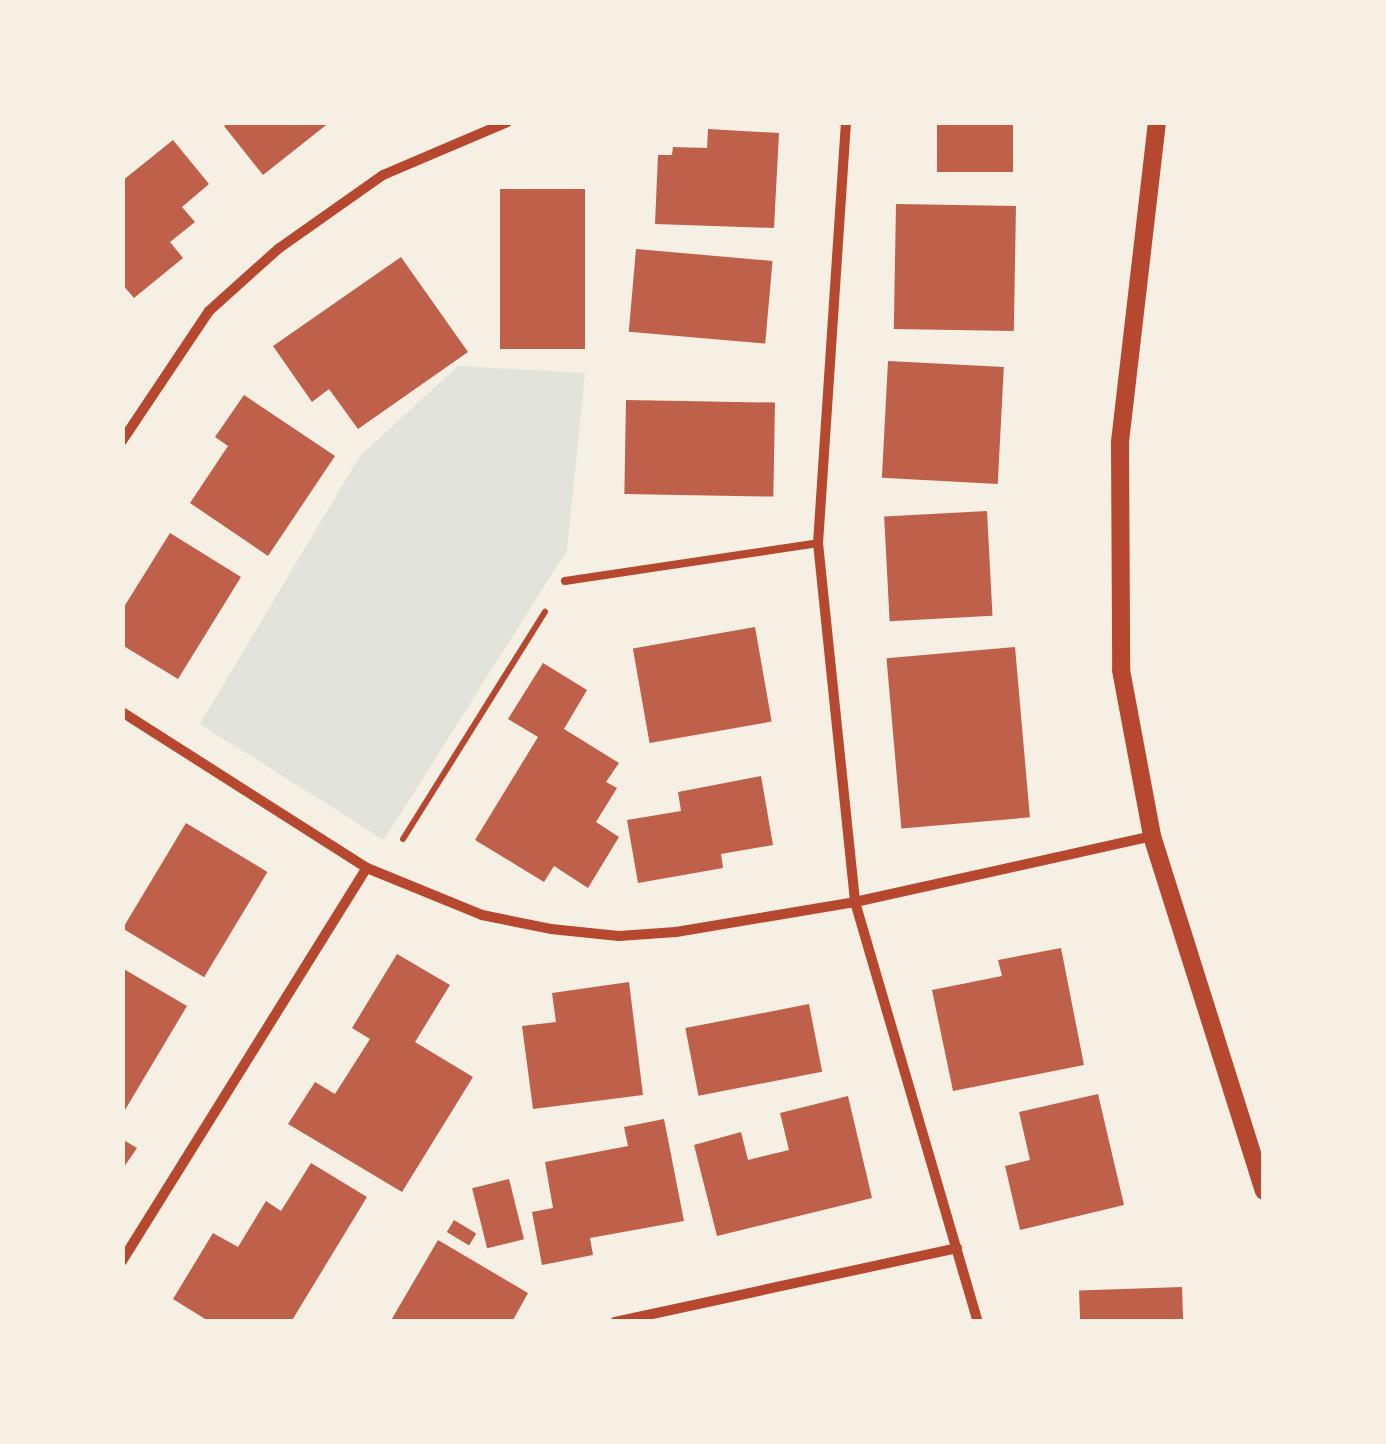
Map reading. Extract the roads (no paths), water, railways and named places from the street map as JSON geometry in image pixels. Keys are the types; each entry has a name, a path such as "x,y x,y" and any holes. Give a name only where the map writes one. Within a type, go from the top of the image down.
{"street":[{"path":"122,441 187,339 278,249 384,176 507,122"},
{"path":"846,122 818,543 854,902 978,1322"},
{"path":"1157,122 1116,519 1123,690 1152,836 1264,1191"},
{"path":"122,712 368,868 482,915 620,936 854,902 1152,836"},
{"path":"122,1261 368,868"},
{"path":"615,1322 957,1248"}],"lane":[{"path":"564,582 818,543"}]}
